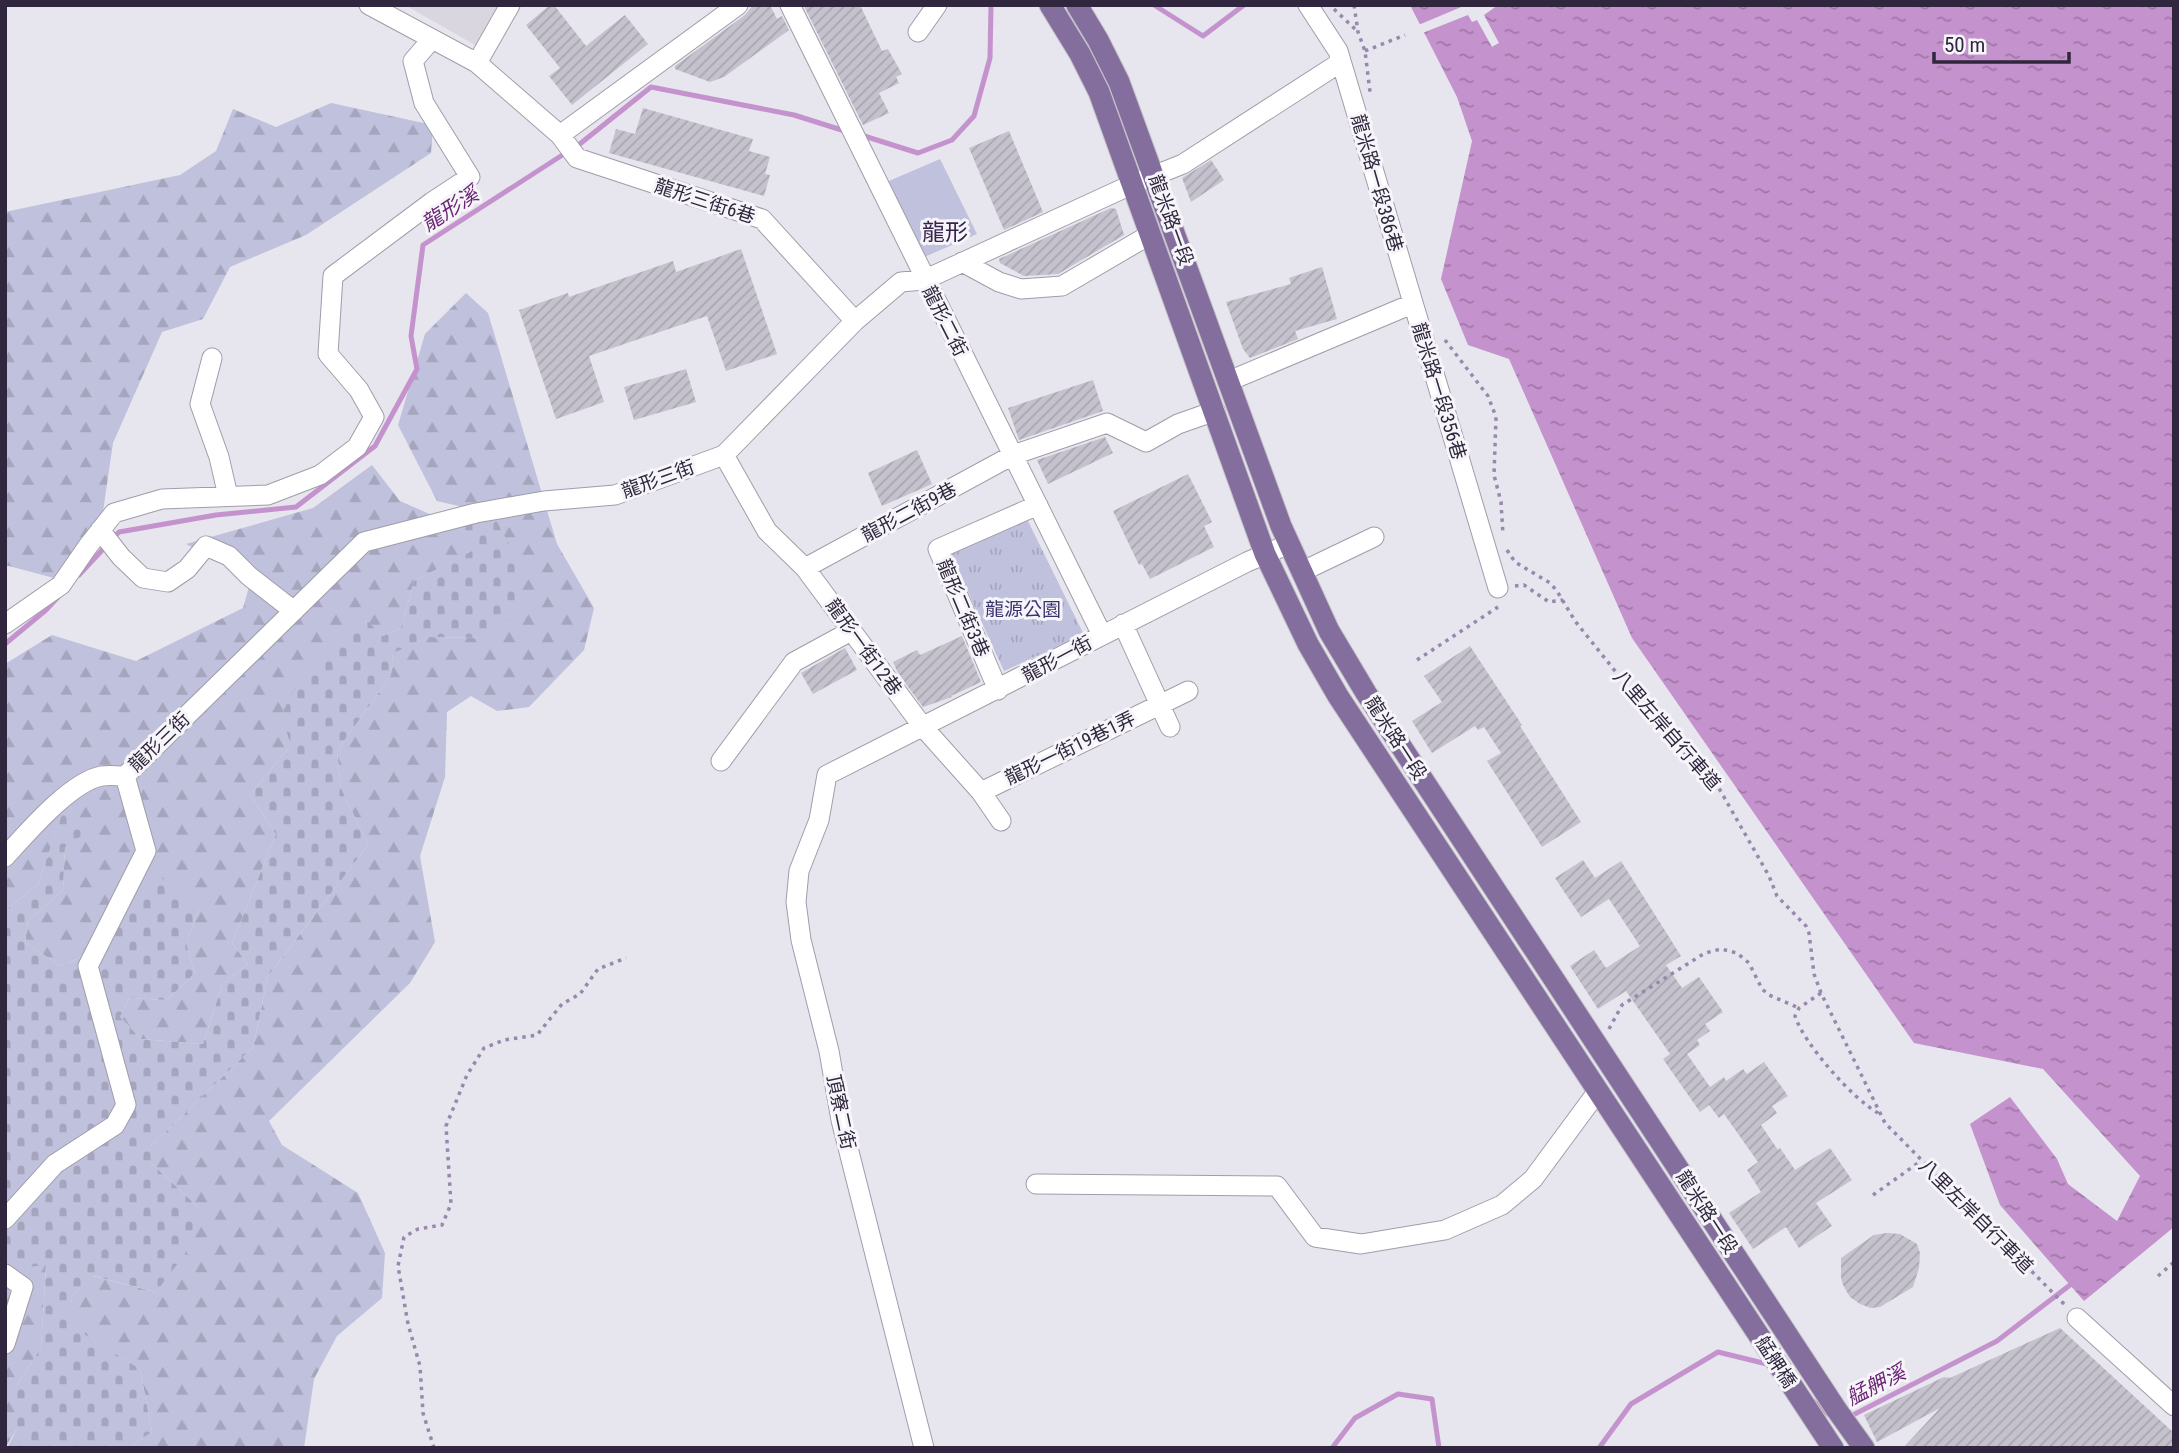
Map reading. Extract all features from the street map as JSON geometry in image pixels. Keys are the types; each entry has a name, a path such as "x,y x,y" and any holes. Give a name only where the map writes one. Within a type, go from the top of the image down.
{"main road":[{"name":"龍米路一段","path":"1077,5 1119,82 1289,544 1329,631 1359,683 1858,1440"},
{"name":"龍米路一段","path":"1055,7 1099,92 1265,554 1308,645 1338,696 1734,1298"},
{"name":"艋舺橋","path":"1734,1298 1833,1448"}],"street":[{"name":"龍形三街6巷","path":"369,5 477,64 562,138 577,158 762,219 855,321"},
{"path":"477,64 510,5"},
{"path":"562,138 738,5"},
{"name":"龍形二街","path":"790,5 1102,635"},
{"path":"918,32 937,5"},
{"name":"龍米路一段386巷","path":"1308,5 1338,51 1412,304"},
{"path":"5,624 61,585 114,513 162,499 268,495 320,475 357,447 374,417 359,390 328,354 333,276 470,177 424,103 413,61 432,39"},
{"path":"1155,175 1183,164 1341,62"},
{"name":"龍形三街","path":"125,776 363,542 476,513 544,501 615,495 724,455 855,321 901,282 924,280 1155,175"},
{"path":"962,262 999,282 1021,289 1062,286 1151,234"},
{"name":"龍米路一段356巷","path":"1229,381 1412,304 1498,588"},
{"path":"212,358 200,404 219,457 228,496"},
{"name":"龍形二街9巷","path":"805,568 1013,455 1107,423 1146,442 1178,424 1215,411"},
{"name":"龍形一街12巷","path":"724,455 767,531 805,568 923,727 981,792 1001,821"},
{"name":"龍形二街3巷","path":"998,690 938,550 1038,505"},
{"path":"100,530 143,578 168,582 187,569 205,546 229,556 249,576 294,611"},
{"path":"1301,572 1374,537"},
{"name":"龍形一街","path":"827,775 1123,624 1289,544"},
{"path":"1123,624 1170,727"},
{"path":"721,761 794,662 851,631"},
{"name":"龍形一街19巷1弄","path":"981,792 1188,691"},
{"name":"頂寮二街","path":"827,775 819,820 799,871 796,902 801,940 829,1051 841,1120 924,1448"},
{"path":"5,858 69,792 100,776 125,776 146,851 88,966 126,1105 115,1125 55,1164 5,1219"},
{"path":"1036,1184 1277,1185 1315,1237 1361,1244 1445,1230 1502,1205 1533,1179 1598,1091"},
{"path":"5,1274 23,1287 5,1345"},
{"path":"2077,1318 2174,1406"}],"path":[{"path":"1330,5 1358,32"},
{"path":"1354,5 1358,32 1365,51 1371,86 1370,97"},
{"path":"1365,51 1405,35"},
{"name":"八里左岸自行車道","path":"1441,333 1488,396 1496,417 1494,475 1508,551 1516,562 1550,583 1575,621 1664,732 1688,757 1712,776 1769,876 1777,896 1809,933 1814,974 1821,993 1885,1123 2077,1318"},
{"path":"1417,660 1502,604 1498,588 1524,585 1549,602 1563,600"},
{"path":"1608,1031 1622,1005 1705,953 1721,949 1737,953 1749,963 1762,989 1769,995 1798,1008"},
{"path":"434,1448 423,1413 420,1366 408,1324 398,1266 404,1237 418,1229 442,1225 451,1204 446,1126 467,1075 484,1048 504,1040 537,1035 562,1004 580,994 598,969 626,958"},
{"path":"1821,993 1798,1008 1795,1016 1798,1026 1828,1066 1865,1106 1879,1114"},
{"path":"1874,1195 1921,1161"},
{"path":"2158,1276 2174,1262"}],"shaded area":[{"path":"405,5 498,5 475,45"}],"green space":[{"path":"331,103 433,125 431,153 306,235 230,267 203,319 162,332 113,443 102,518 54,578 5,565 5,212 180,175 216,151 233,109 276,127"},
{"path":"940,159 977,234 922,258 889,181"},
{"path":"466,293 488,313 557,544 594,608 584,650 529,707 497,711 471,696 447,712 445,777 420,856 435,942 410,983 269,1121 282,1145 358,1193 385,1253 382,1298 337,1336 314,1379 304,1448 128,1448 152,1432 140,1369 75,1329 71,1297 93,1276 156,1292 200,1209 151,1163 151,1146 253,1047 268,976 368,845 341,788 337,751 391,675 393,652 428,637 481,638 493,514 437,501 398,425 425,334"},
{"path":"372,465 400,501 459,527 475,550 414,581 401,628 383,636 366,621 291,745 250,795 276,834 232,943 248,964 222,985 203,1044 141,1039 120,1017 129,998 167,1000 195,973 186,943 200,908 126,890 79,958 61,966 25,943 28,921 63,890 67,801 38,884 6,910 5,918 5,664 52,635 136,661 243,608 251,580 186,544 313,508"},
{"path":"493,514 522,569 519,614 481,638 428,637 393,653 391,675 337,751 341,788 368,845 268,976 253,1047 151,1146 151,1163 200,1209 185,1254 156,1292 94,1276 71,1297 76,1329 140,1369 152,1432 128,1448 7,1448 17,1429 17,1385 41,1348 46,1265 8,1269 5,1273 6,910 38,884 67,800 84,834 65,847 63,890 28,921 25,943 61,966 79,958 126,890 162,878 200,908 186,943 195,973 167,1000 129,998 120,1017 141,1039 203,1044 222,985 248,964 232,943 276,834 250,795 291,745 281,715 299,681 367,621 383,636 401,628 414,581 474,550 459,527"},
{"name":"龍源公園","path":"1025,515 1084,635 1004,671 950,553"},
{"path":"46,1264 41,1348 17,1385 17,1429 5,1448 5,1273 8,1269"}],"water":[{"path":"1410,5 2174,5 2174,1227 2084,1301 2000,1205 1970,1124 2010,1097 2057,1159 2068,1184 2117,1221 2140,1176 2043,1069 1914,1043 1632,638 1509,359 1468,345 1441,279 1472,141 1457,97"}],"pier":[{"path":"1466,5 1498,5 1484,15 1499,43 1492,47 1477,20 1472,22 1468,15 1420,34 1416,26"}],"building":[{"path":"550,5 554,5 586,46 625,15 648,44 572,105 549,76 560,68 526,25"},
{"path":"753,5 770,5 777,19 782,16 789,30 724,77 710,82 675,69 675,66 745,15"},
{"path":"860,5 882,51 888,49 902,74 896,77 899,83 879,93 889,113 863,125 804,6"},
{"path":"643,108 753,139 749,151 770,157 765,174 770,175 764,196 609,153 616,129 635,134"},
{"path":"1009,131 1043,212 1004,230 969,148"},
{"path":"1211,160 1224,180 1191,202 1182,178"},
{"path":"1111,208 1116,209 1124,235 1058,274 1024,276 1000,263 999,259"},
{"path":"741,249 777,354 726,371 707,316 589,356 604,402 556,419 519,310 568,293 569,297 673,261 676,272"},
{"path":"1322,267 1337,319 1295,331 1298,339 1250,358 1243,349 1226,302 1291,284 1289,278"},
{"path":"686,369 696,402 634,420 624,387"},
{"path":"1093,380 1103,411 1019,440 1008,408"},
{"path":"1105,437 1113,453 1048,484 1037,460"},
{"path":"917,450 932,484 882,506 868,473"},
{"path":"1188,474 1212,522 1204,526 1214,547 1150,579 1142,564 1139,565 1113,511"},
{"path":"962,636 981,682 952,697 923,707 893,662 917,650 920,655"},
{"path":"1470,646 1581,822 1542,847 1487,761 1501,753 1484,727 1478,730 1475,726 1432,753 1412,721 1442,702 1424,676"},
{"path":"845,648 857,670 813,694 801,673"},
{"path":"1583,860 1595,878 1621,861 1681,956 1666,965 1682,988 1699,977 1723,1012 1705,1024 1710,1031 1697,1040 1700,1045 1687,1054 1710,1087 1724,1077 1726,1081 1743,1069 1747,1074 1764,1062 1788,1096 1772,1106 1777,1113 1761,1125 1778,1150 1780,1148 1795,1170 1830,1148 1852,1180 1816,1203 1832,1226 1799,1248 1786,1227 1753,1249 1729,1213 1761,1192 1747,1170 1758,1162 1724,1114 1719,1118 1709,1105 1700,1112 1663,1059 1670,1054 1626,991 1598,1009 1570,966 1594,950 1606,968 1640,946 1609,899 1581,917 1555,878"},
{"path":"1900,1234 1917,1244 1920,1253 1919,1268 1913,1287 1880,1307 1871,1308 1850,1297 1841,1277 1841,1258 1874,1235"},
{"path":"2060,1328 2174,1433 2174,1448 1903,1448 1940,1408 1877,1442 1864,1415 1944,1377 1950,1378"}],"waterway":[{"name":"龍形溪","path":"861,135 918,153 952,140 974,116 990,58 991,5"},
{"name":"龍形溪","path":"1154,5 1203,36 1244,5"},
{"name":"龍形溪","path":"576,147 651,87 794,115 848,132"},
{"name":"龍形溪","path":"112,539 119,532 216,515 296,507 375,446 417,369 411,336 423,245 567,152"},
{"name":"龍形溪","path":"79,575 106,546"},
{"name":"龍形溪","path":"5,644 58,597"},
{"name":"艋舺溪","path":"1849,1417 1997,1341 2074,1282"},
{"name":"艋舺溪","path":"1599,1448 1631,1404 1718,1352 1771,1365"},
{"name":"艋舺溪","path":"1332,1448 1355,1418 1398,1394 1432,1399 1439,1448"},
{"name":"艋舺溪","path":"1813,1401 1829,1415"}],"district":[{"name":"龍形","path":"945,232"}]}
